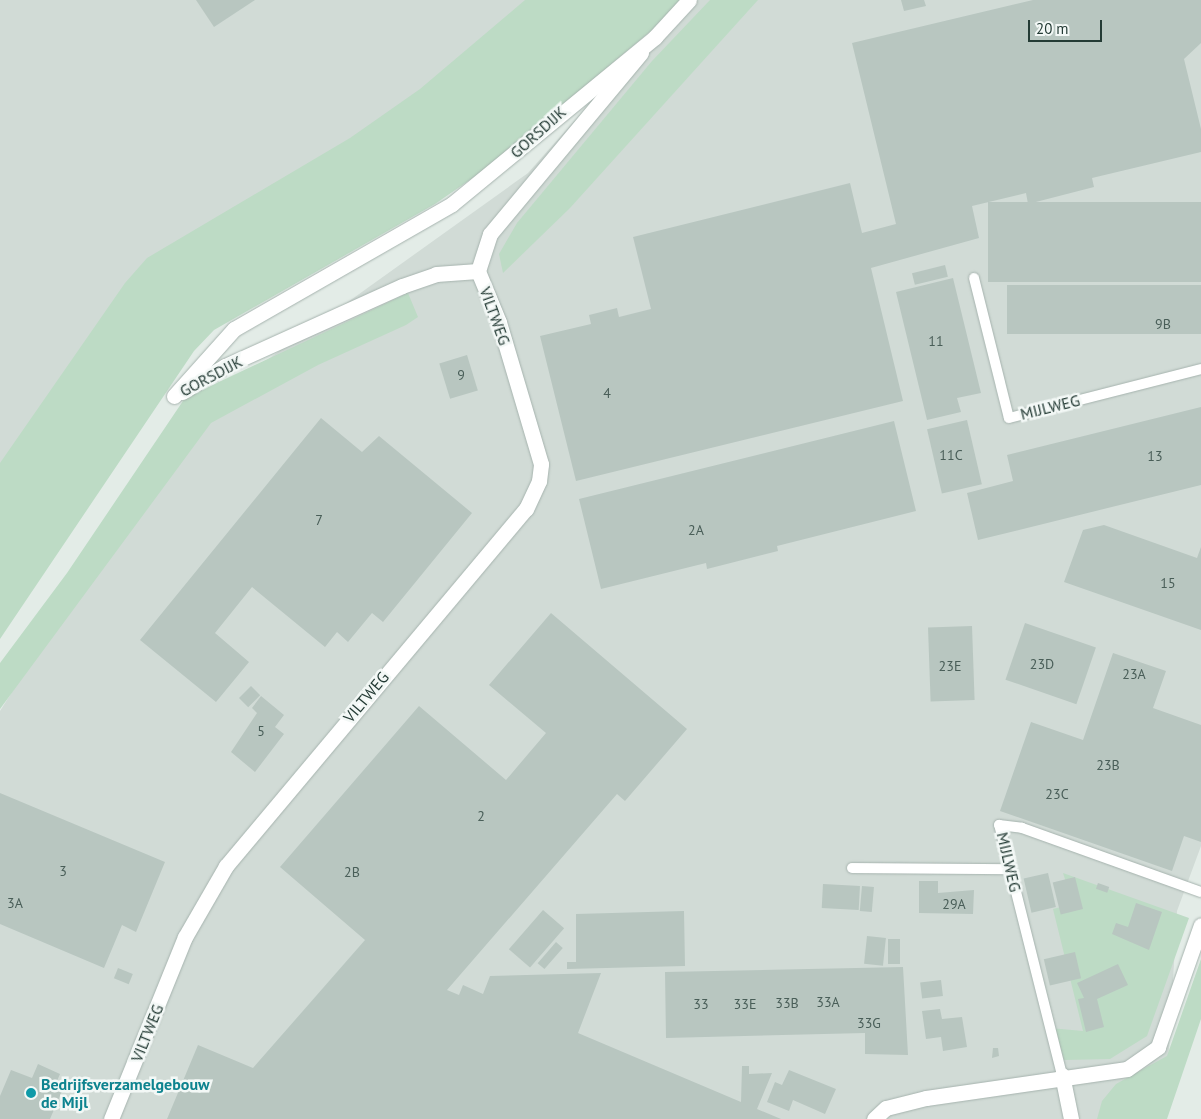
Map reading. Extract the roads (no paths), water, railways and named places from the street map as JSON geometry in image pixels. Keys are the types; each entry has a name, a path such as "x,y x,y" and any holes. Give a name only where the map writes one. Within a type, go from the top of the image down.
{"street":[{"name":"GORSDIJK","path":"655,37 452,204 234,329 174,396 225,366 402,286 436,274 478,271 490,234 655,37 689,0"},
{"name":"VILTWEG","path":"111,1119 185,937 226,866 526,509 540,481 539,455 499,322 478,271"},
{"path":"874,1119 886,1108 901,1103 1062,1076 1127,1068 1158,1047 1201,926"},
{"name":"MIJLWEG","path":"1062,1076 1071,1119"}],"lane":[{"name":"MIJLWEG","path":"974,278 1009,418 1201,369"},
{"name":"MIJLWEG","path":"1062,1076 999,825 1022,828 1201,892"},
{"path":"852,868 1010,869"}],"place":[{"name":"Bedrijfsverzamelgebouw de Mijl","path":"31,1093"}]}
